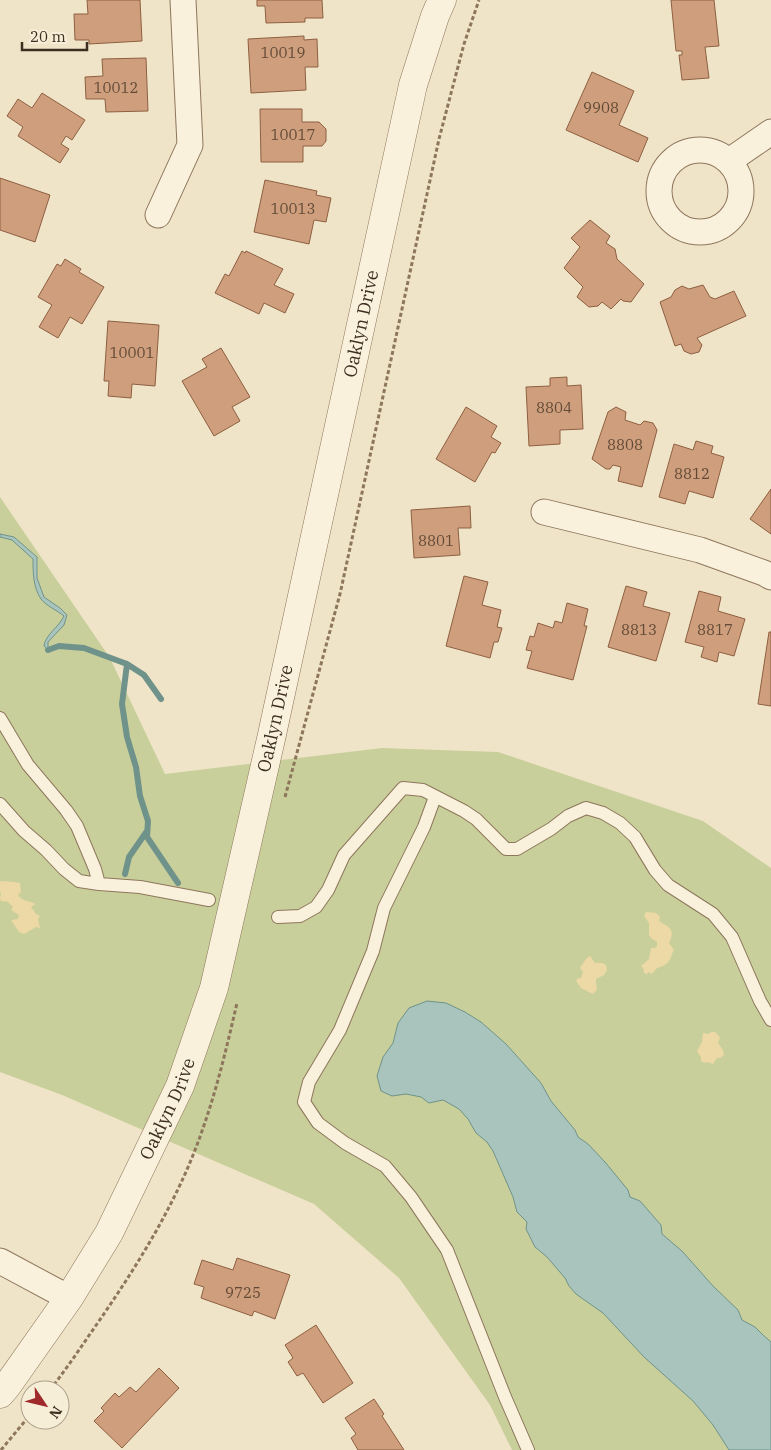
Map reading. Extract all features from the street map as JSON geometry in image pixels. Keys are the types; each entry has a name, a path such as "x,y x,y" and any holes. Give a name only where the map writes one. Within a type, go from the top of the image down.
{"street":[{"path":"158,215 190,145 183,0"},
{"name":"Oaklyn Drive","path":"0,1394 69,1298 109,1233 180,1086 214,988 272,739 413,85 442,0"},
{"path":"729,161 771,132"},
{"path":"544,512 700,550 764,573 771,578"},
{"path":"0,1260 69,1298"}],"lane":[{"path":"0,718 28,765 77,826 95,869 99,884"},
{"path":"278,917 300,916 316,906 328,890 344,855 403,788 423,790 435,798 464,811 476,819 506,849 517,849 551,829 568,816 586,808 603,813 620,823 635,837 655,870 668,885 714,914 732,937 760,1001 771,1020"},
{"path":"435,798 424,828 384,908 373,951 340,1030 309,1082 304,1102 318,1123 345,1143 385,1166 411,1197 447,1250 528,1450"},
{"path":"0,804 24,831 79,881 140,887 209,900"}],"path":[{"path":"1,1450 20,1427"}],"green space":[{"path":"0,497 110,658 165,774 382,748 498,752 703,821 771,868 771,1450 512,1450 490,1405 399,1278 314,1204 62,1095 0,1072"}],"sand":[{"path":"1,881 20,883 21,892 18,895 22,899 35,904 31,907 40,916 38,919 40,928 36,927 24,934 19,932 11,920 18,919 19,915 11,910 13,907 8,902 1,901"},
{"path":"646,912 656,913 660,917 659,921 672,931 669,943 674,950 668,963 657,968 652,974 649,972 647,974 644,973 641,966 649,959 651,948 657,946 657,942 649,935 649,923 644,916"},
{"path":"590,956 595,963 606,965 607,970 604,975 596,979 597,989 593,994 581,988 576,981 578,978 581,978 583,972 580,968"},
{"path":"715,1032 720,1038 718,1043 724,1055 717,1058 713,1064 701,1061 697,1051 702,1042 703,1033 709,1034"}],"water":[{"path":"0,534 14,537 37,557 37,578 44,597 67,615 64,625 48,642 48,650 44,646 45,642 64,616 45,603 38,594 34,580 33,559 12,540 0,537"},
{"path":"427,1001 446,1003 465,1012 481,1022 506,1044 541,1083 551,1101 575,1130 578,1137 588,1144 605,1162 628,1190 630,1197 640,1201 661,1225 662,1234 682,1251 713,1286 738,1310 742,1320 755,1327 771,1342 771,1450 729,1450 713,1425 693,1401 644,1357 603,1313 576,1294 547,1257 535,1247 526,1229 527,1222 517,1212 513,1197 493,1151 487,1142 476,1133 468,1119 459,1109 443,1100 429,1103 421,1097 406,1094 392,1096 381,1091 377,1076 383,1057 393,1043 398,1023 409,1008"}],"building":[{"path":"87,0 140,0 142,41 89,44 89,40 75,40 74,14 88,14"},
{"path":"257,0 322,0 323,18 305,18 305,22 266,23 265,6 257,6"},
{"path":"671,0 714,0 719,46 705,47 709,78 682,80 679,55 682,55 682,51 676,51"},
{"path":"304,36 304,40 317,39 318,67 305,67 306,90 251,93 248,39"},
{"path":"146,58 148,111 106,112 105,99 86,99 85,77 103,76 102,59"},
{"path":"592,72 634,91 619,125 648,138 638,162 566,130"},
{"path":"42,93 85,120 72,140 66,136 61,144 69,149 60,163 18,136 23,127 7,116 18,99 32,108"},
{"path":"260,109 302,109 302,122 319,122 326,129 326,141 322,146 303,146 303,162 261,162"},
{"path":"0,178 50,195 35,242 0,230"},
{"path":"265,180 317,191 316,195 331,198 326,222 314,220 309,244 254,232"},
{"path":"590,220 610,236 606,243 615,249 617,259 644,284 631,302 621,299 611,309 602,302 598,306 589,307 577,297 583,287 564,268 580,247 571,238"},
{"path":"242,251 245,253 246,251 283,269 274,285 294,294 285,313 264,303 259,314 215,293 225,274 229,276"},
{"path":"65,259 81,269 79,272 104,287 82,324 70,317 58,338 39,327 52,305 38,297 57,264 61,266"},
{"path":"703,285 710,297 715,299 734,291 746,316 697,338 702,345 699,352 691,354 684,351 681,344 675,346 660,302 671,297 675,290 682,286 689,289"},
{"path":"108,321 159,325 155,386 132,384 131,398 108,396 109,381 104,381"},
{"path":"221,348 250,397 232,407 240,421 214,436 182,381 207,367 202,359"},
{"path":"567,377 567,386 581,385 583,429 560,430 560,444 529,446 526,387 550,386 550,378"},
{"path":"466,407 497,426 491,437 501,443 495,453 492,452 475,482 436,459"},
{"path":"616,407 626,412 625,420 640,425 644,421 653,423 657,430 642,487 618,481 621,467 613,465 610,469 606,469 592,459 608,412"},
{"path":"696,441 713,446 711,453 724,457 713,498 689,491 685,504 659,497 674,444 693,450"},
{"path":"771,489 771,534 750,519"},
{"path":"470,506 471,528 458,528 460,555 414,558 411,510"},
{"path":"464,576 488,582 482,605 501,610 497,627 502,628 498,642 494,642 490,658 446,646"},
{"path":"626,586 647,592 643,606 670,613 656,661 608,647"},
{"path":"699,591 721,597 718,611 745,619 734,656 719,652 717,662 701,657 704,647 685,642"},
{"path":"567,603 588,609 584,626 587,626 573,680 527,668 532,651 526,650 530,636 534,637 538,623 553,628 555,621 562,623"},
{"path":"769,632 771,632 771,706 758,704"},
{"path":"237,1258 290,1275 275,1319 254,1311 252,1316 201,1298 204,1287 194,1284 202,1260 233,1270"},
{"path":"316,1325 353,1383 323,1403 303,1373 297,1376 288,1362 293,1358 285,1345"},
{"path":"159,1368 179,1388 122,1448 94,1421 104,1411 101,1408 115,1393 119,1397 130,1387 136,1392"},
{"path":"374,1399 384,1414 382,1416 404,1450 358,1450 351,1438 356,1434 345,1418"}],"waterway":[{"path":"48,650 59,646 84,648 127,664 122,704 127,737 136,767 140,796 148,821 147,837 178,883"},
{"path":"127,664 144,675 161,699"},
{"path":"125,874 129,857 147,831"}]}
